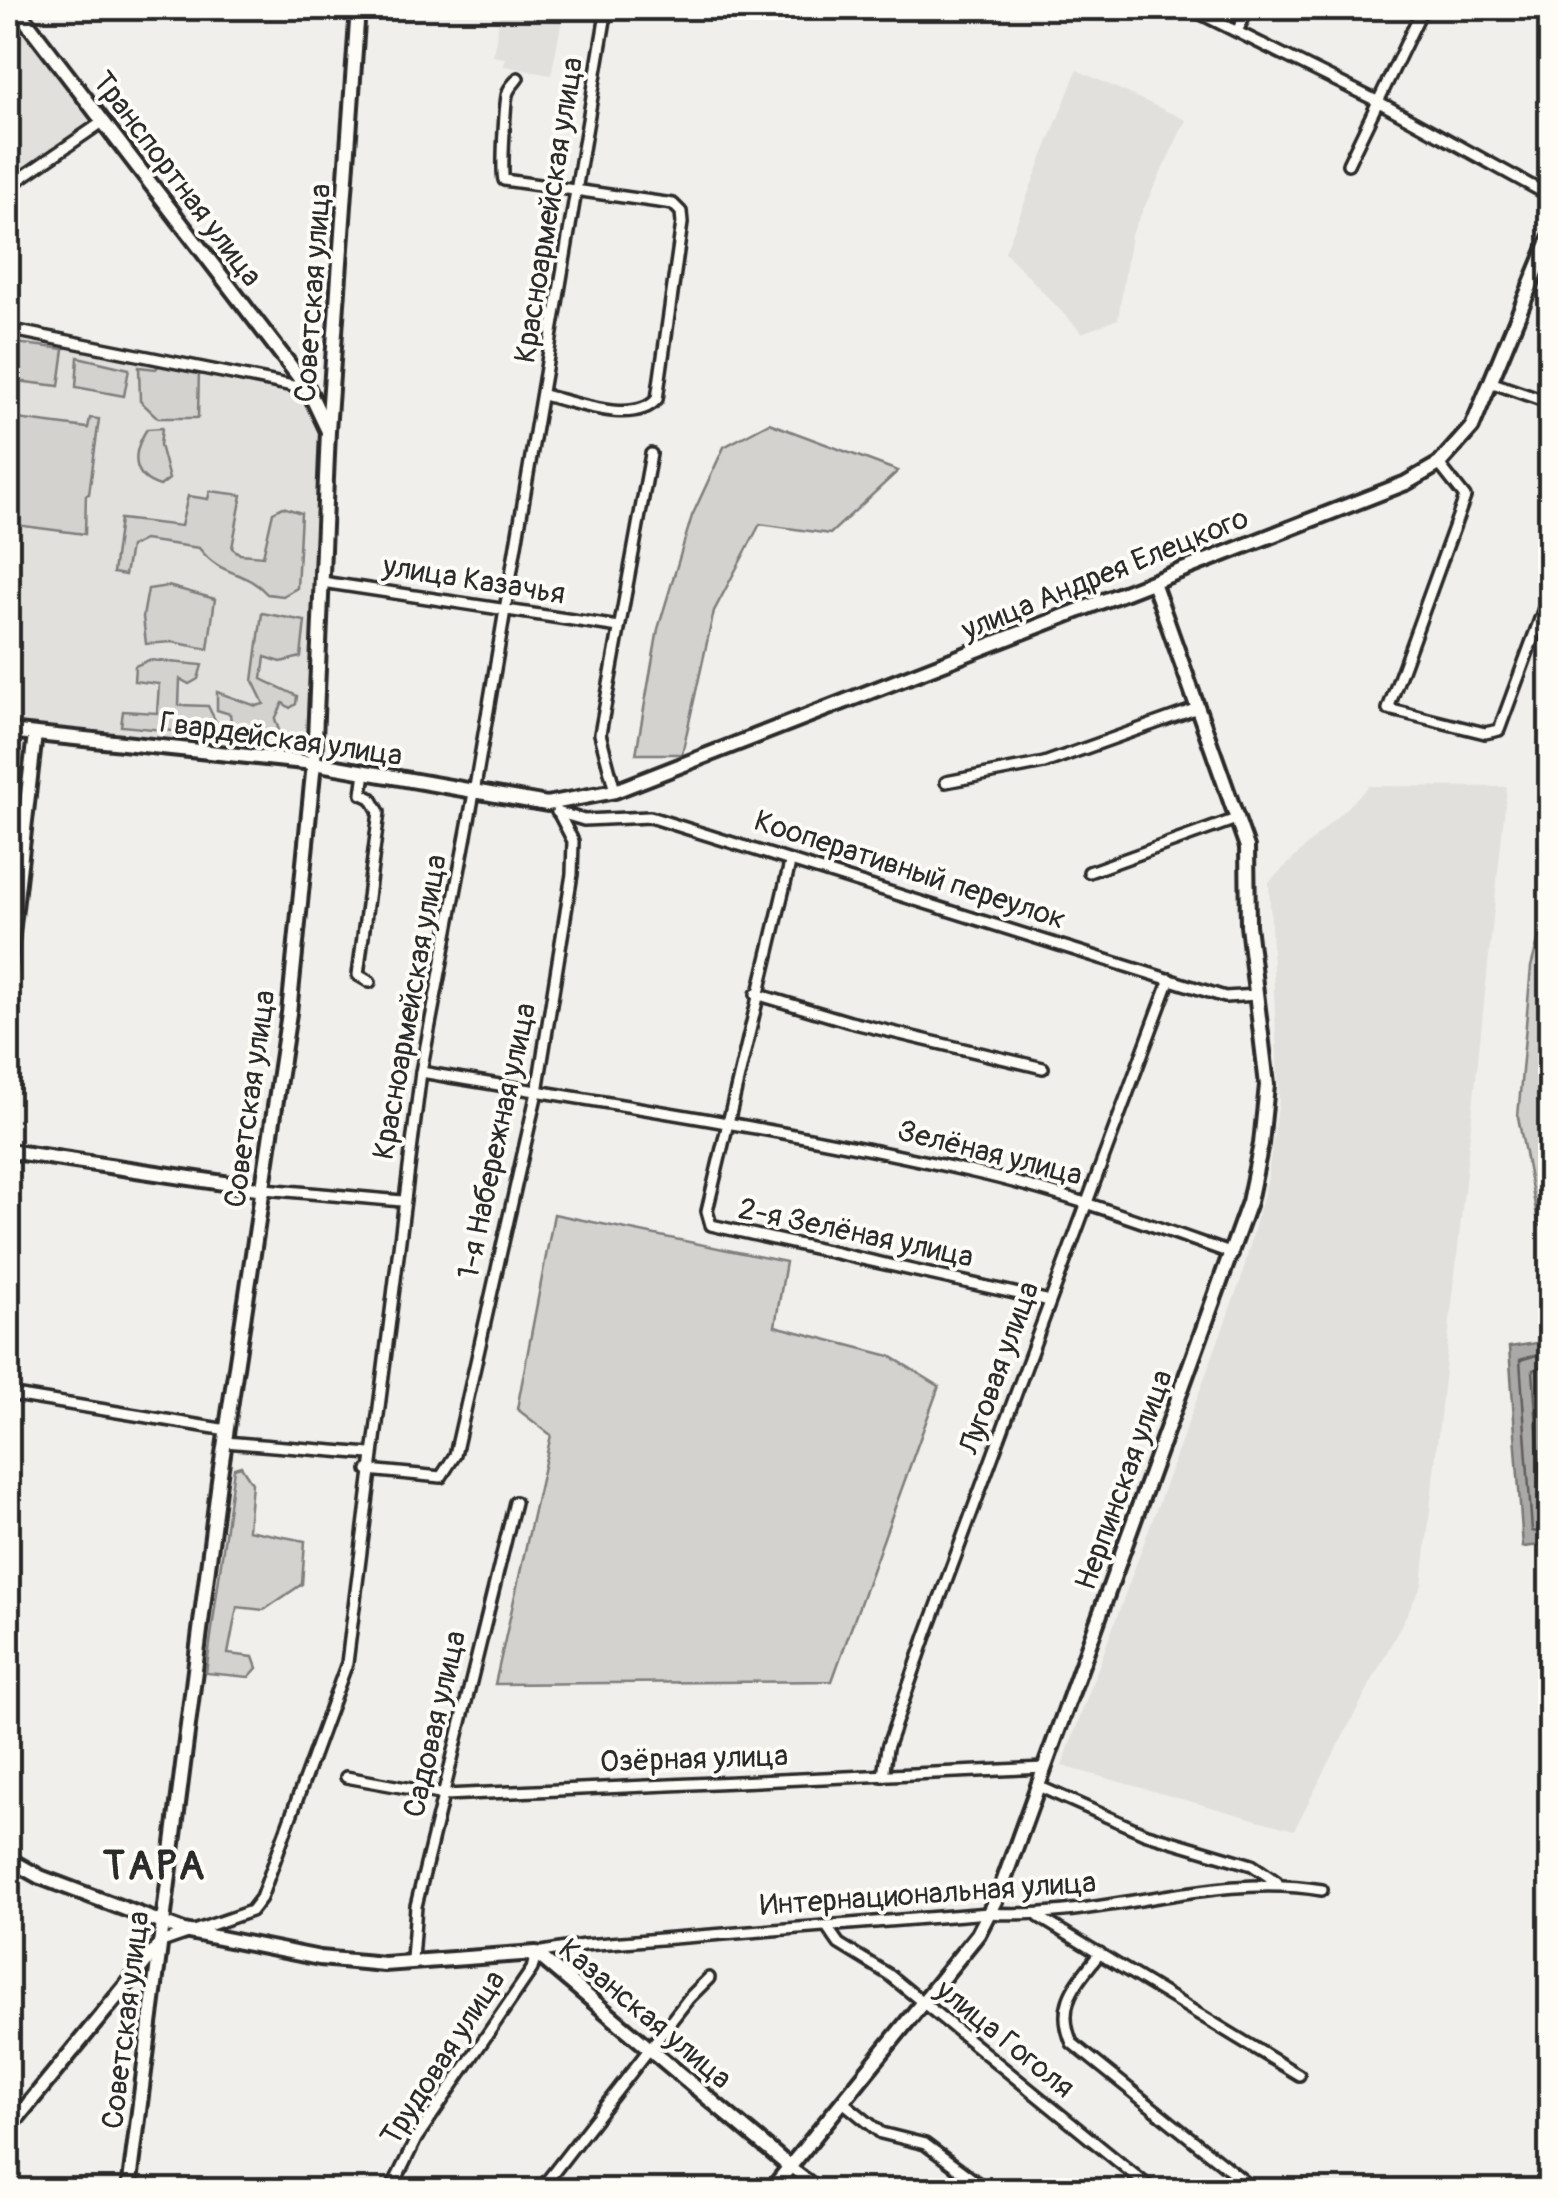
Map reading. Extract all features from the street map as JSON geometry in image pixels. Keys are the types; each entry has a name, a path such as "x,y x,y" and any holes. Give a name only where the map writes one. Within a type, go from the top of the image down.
{"main road":[{"name":"Транспортная улица","path":"16,8 308,389 328,431"},
{"name":"Советская улица","path":"129,2190 226,1436 289,1012 314,763 328,431 358,8"},
{"name":"улица Андрея Елецкого","path":"552,808 616,791 1406,482 1439,464 1472,427 1550,238"},
{"name":"Нерпинская улица","path":"771,2190 978,1934 989,1913 1234,1254 1262,1144 1267,1085 1248,925 1246,847 1240,818 1152,582"},
{"name":"Гвардейская улица","path":"8,731 314,763 552,808"},
{"path":"8,966 35,734"},
{"path":"8,1151 264,1190"},
{"path":"8,1752 8,1767"},
{"name":"Казанская улица","path":"8,1860 65,1887 184,1931 320,1958 384,1964 536,1953 790,2167"},
{"path":"8,2129 162,1942"}],"street":[{"name":"Красноармейская улица","path":"162,1942 184,1931 251,1911 273,1874 347,1663 370,1454 421,1072 544,396 607,8"},
{"path":"1189,8 1378,101 1550,196"},
{"path":"1237,32 1249,8"},
{"path":"1348,164 1424,8"},
{"path":"518,78 508,92 501,174 511,184 673,204 681,212 658,399 650,407 623,412 544,396"},
{"path":"8,187 101,123"},
{"path":"8,329 308,389"},
{"path":"1492,383 1550,403"},
{"path":"616,791 600,734 651,454"},
{"path":"1439,464 1465,498 1388,709 1484,733 1499,730 1550,592"},
{"name":"улица Казачья","path":"322,582 620,627"},
{"path":"946,782 1044,763 1198,708"},
{"path":"365,772 362,794 371,798 379,812 358,974 370,982"},
{"name":"Кооперативный переулок","path":"552,808 584,820 650,817 1225,997 1257,995"},
{"name":"1-я Набережная улица","path":"368,1470 441,1477 455,1455 537,1092 572,874 572,841 552,808"},
{"path":"1089,872 1240,818"},
{"path":"729,1122 790,862"},
{"name":"Луговая улица","path":"882,1776 886,1748 927,1632 1170,979"},
{"path":"756,994 850,1022 1043,1068"},
{"name":"Зелёная улица","path":"421,1072 729,1122 975,1172 1087,1202 1234,1254"},
{"name":"2-я Зелёная улица","path":"729,1122 707,1210 711,1225 1050,1301"},
{"path":"264,1190 402,1201"},
{"path":"8,1394 226,1436 370,1454"},
{"name":"Садовая улица","path":"412,1959 416,1906 515,1502"},
{"name":"Озёрная улица","path":"346,1778 445,1795 1045,1768"},
{"path":"1038,1786 1144,1833 1252,1865 1277,1882"},
{"name":"Интернациональная улица","path":"536,1953 989,1913 1039,1916 1277,1882 1322,1890"},
{"path":"1039,1916 1299,2076"},
{"name":"улица Гоголя","path":"827,1927 840,1944 888,1974 921,2005 1153,2190"},
{"path":"1100,1952 1066,1997 1063,2023 1072,2044 1256,2190"},
{"name":"Трудовая улица","path":"391,2190 416,2139 532,1968 536,1953"},
{"path":"540,2190 689,1998 709,1978"},
{"path":"843,2102 882,2132 925,2144 987,2190"},
{"name":"Казанская улица","path":"790,2167 821,2190"}],"shaded area":[{"path":"8,8 16,8 101,123 8,187"},
{"path":"501,8 564,10 551,75 504,66 505,58 493,56"},
{"path":"1077,70 1186,120 1131,235 1118,319 1082,333 1005,252"},
{"path":"8,329 308,389 328,431 314,763 8,731 8,524 85,534 89,428 16,419 18,402 8,401"},
{"path":"8,342 64,349 59,386 8,380"},
{"path":"78,357 129,369 124,396 76,387"},
{"path":"163,360 199,367 198,418 158,418 140,401 139,367 156,369"},
{"path":"8,401 18,402 17,419 88,428 90,418 99,419 86,495 85,534 8,524"},
{"path":"769,423 898,471 830,534 760,524 714,611 682,754 636,754 658,629 692,516 724,447"},
{"path":"162,428 160,445 169,479 160,486 143,477 137,455 147,429"},
{"path":"210,491 242,495 232,548 240,554 263,556 273,512 283,507 301,513 297,588 283,596 267,594 216,564 199,548 144,540 130,547 125,575 113,573 120,519 181,526 188,496 208,499"},
{"path":"168,586 215,599 208,649 172,642 146,644 143,617 148,589"},
{"path":"262,613 305,621 301,657 281,662 265,657 262,679 297,696 296,704 290,708 283,703 275,719 283,742 268,747 234,741 230,714 217,710 217,692 256,706 264,704 253,681"},
{"path":"149,660 202,665 198,679 189,684 180,679 179,705 208,706 218,726 214,735 121,726 123,711 157,713 159,684 134,681 135,666"},
{"path":"1369,786 1507,787 1422,1585 1294,1830 1062,1766 1241,1279 1267,1182 1279,1100 1269,882"},
{"path":"1543,922 1550,935 1550,1222 1539,1226 1518,1117 1531,967"},
{"path":"554,1214 786,1262 775,1326 890,1356 939,1386 832,1681 495,1684 551,1435 517,1409"},
{"path":"241,1466 252,1483 248,1530 305,1541 302,1584 264,1610 237,1607 228,1654 253,1657 257,1668 249,1677 206,1673 234,1468"}],"water":[{"path":"1550,1341 1550,1544 1523,1547 1509,1347"}],"district":[{"name":"ТАРА","path":"155,1866"}]}
